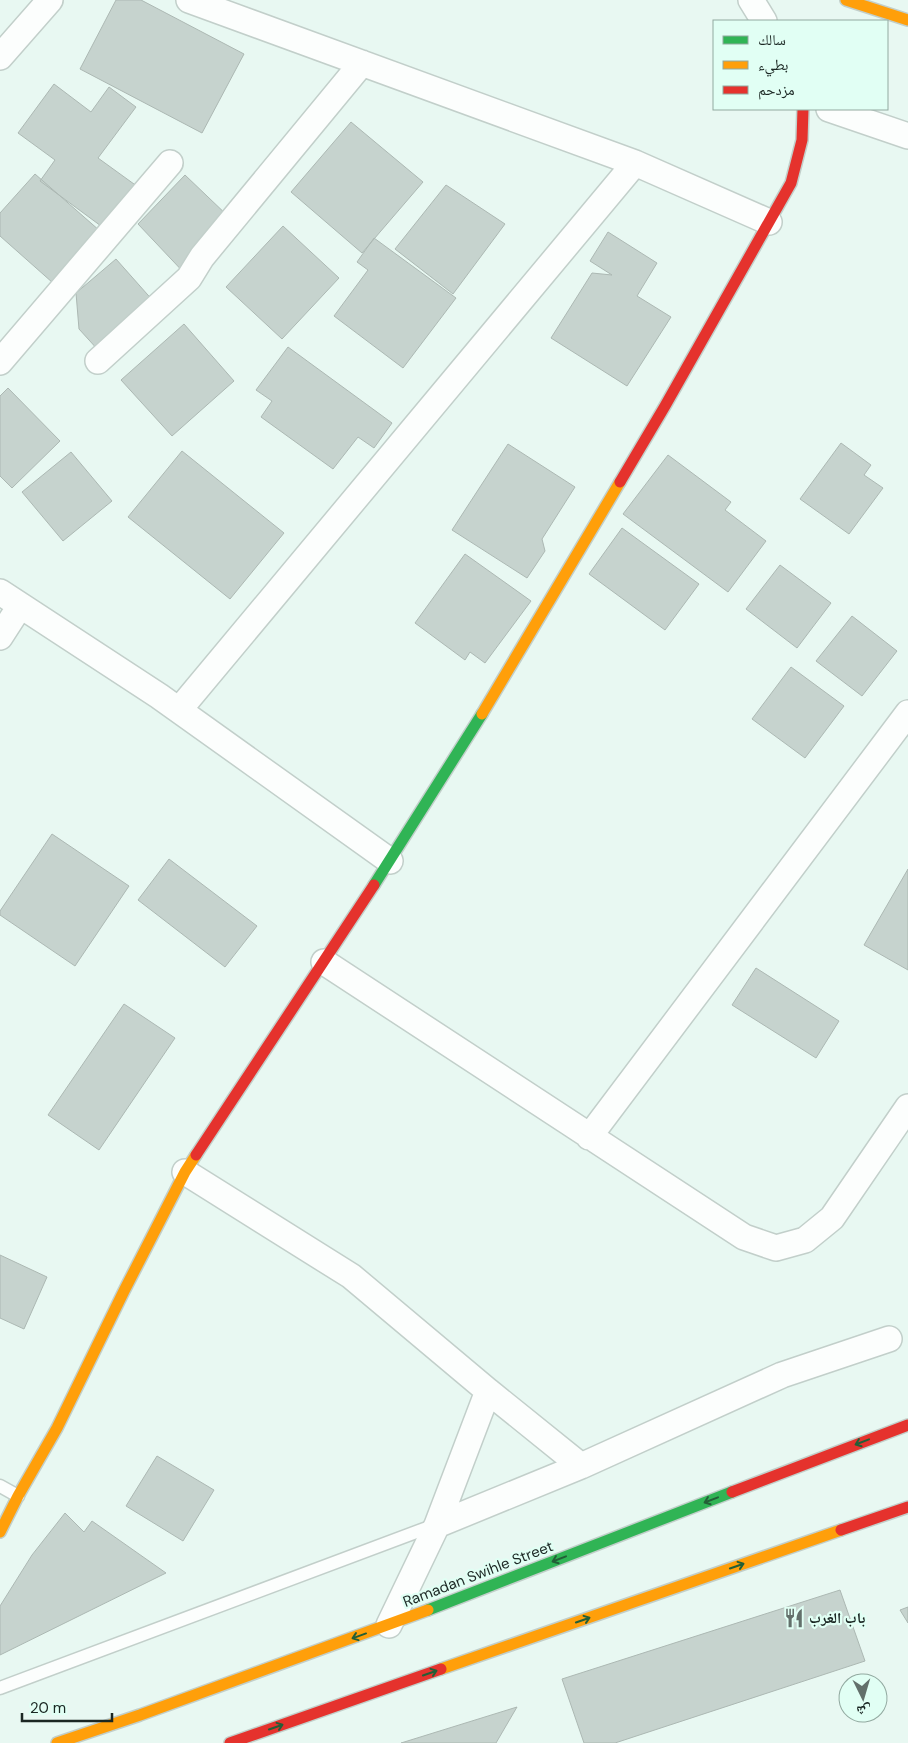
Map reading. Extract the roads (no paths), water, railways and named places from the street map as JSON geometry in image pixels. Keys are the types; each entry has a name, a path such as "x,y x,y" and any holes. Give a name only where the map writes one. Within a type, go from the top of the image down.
{"main road":[{"path":"846,0 908,20"},
{"path":"0,1532 18,1496 57,1428 185,1172 390,861 499,686 665,406 770,222 791,183 802,140 803,110"},
{"name":"Ramadan Swihle Street","path":"57,1743 140,1716 389,1625 908,1425"},
{"path":"230,1743 908,1507"}],"street":[{"path":"0,57 50,0"},
{"path":"190,0 635,163 770,222"},
{"path":"751,0 763,20"},
{"path":"98,361 189,278 202,257 362,63"},
{"path":"831,110 908,136"},
{"path":"0,362 170,162"},
{"path":"179,710 635,163"},
{"path":"0,637 10,599 179,710 390,861"},
{"path":"589,1137 908,713"},
{"path":"324,962 744,1237 776,1248 805,1240 832,1218 905,1119"},
{"path":"185,1172 350,1276 581,1466"},
{"path":"437,1524 581,1466 782,1375 889,1339"},
{"path":"389,1625 437,1524 488,1391"}],"lane":[{"path":"0,1486 18,1496"},
{"path":"0,1688 437,1524"}],"place":[{"name":"باب الغرب","path":"794,1618"}]}
